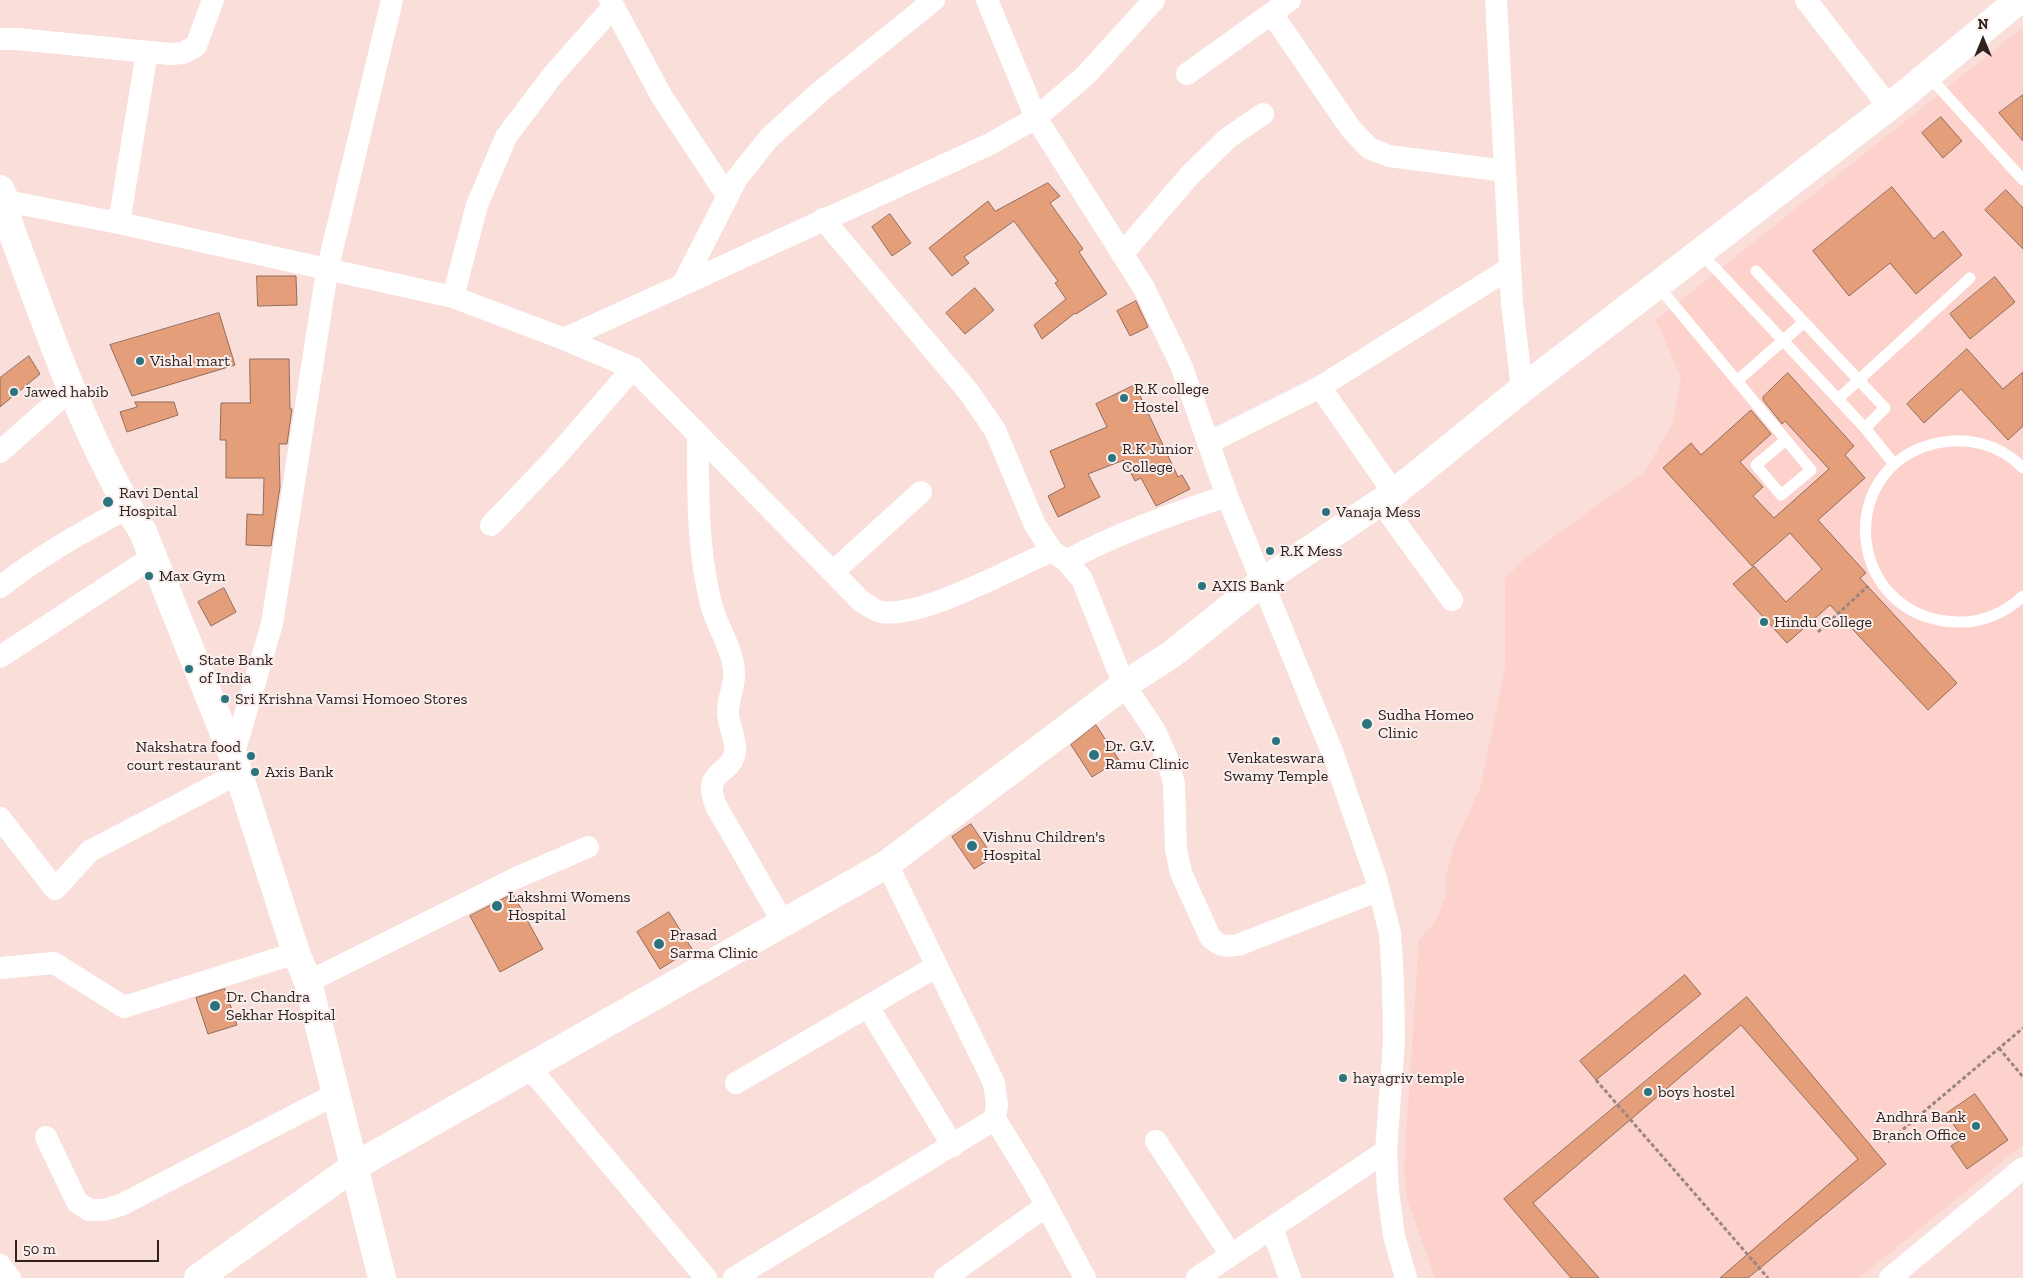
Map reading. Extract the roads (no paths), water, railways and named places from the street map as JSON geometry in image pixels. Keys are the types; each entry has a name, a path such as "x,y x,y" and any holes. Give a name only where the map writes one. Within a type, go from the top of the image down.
{"street":[{"path":"0,39 177,54 196,46 213,0"},
{"path":"684,282 737,178 769,138 821,91 934,0"},
{"path":"987,0 1036,118 1144,288 1181,365 1227,496 1333,754 1379,890 1390,933 1393,981 1394,1042 1386,1151 1394,1236 1406,1278"},
{"path":"564,339 684,282 988,145 1036,118 1086,74 1154,0"},
{"path":"1187,74 1290,0"},
{"path":"1496,0 1510,268 1522,389"},
{"path":"1806,0 1889,107"},
{"path":"198,1278 355,1166 887,864 1124,685 1172,654 1263,581 1387,497 1522,389 1889,107 2019,0"},
{"path":"0,818 55,889 90,852 236,764 272,624 327,271 389,1"},
{"path":"452,298 477,205 506,137 611,3 662,97 728,197"},
{"path":"1272,14 1351,128 1369,148 1389,156 1505,171"},
{"path":"119,223 147,52"},
{"path":"1122,254 1190,175 1228,138 1263,114"},
{"path":"382,1278 308,982 296,953 236,764 154,556 143,532 128,508 71,389 8,221 3,195 327,271 452,298 564,339 633,368 861,602 880,612 903,611 932,605 1059,556 1100,543 1160,518 1227,496"},
{"path":"823,219 973,398 995,430 1034,525 1059,556 1082,579 1124,685 1154,730 1167,758 1174,784 1176,849 1181,873 1210,937 1217,944 1226,947 1238,944 1379,890"},
{"path":"1208,443 1320,387 1510,268"},
{"path":"491,525 555,458 633,368"},
{"path":"1320,387 1452,600"},
{"path":"0,452 71,389"},
{"path":"698,434 699,532 712,606 731,658 734,677 728,712 735,752 732,759 712,781 710,791 716,806 784,924"},
{"path":"833,572 921,492"},
{"path":"0,587 33,562 88,528 128,508"},
{"path":"0,656 154,556"},
{"path":"308,982 518,877 588,847"},
{"path":"887,864 994,1083 997,1104 995,1119 1046,1206 1084,1278"},
{"path":"0,968 54,963 124,1007 296,953"},
{"path":"736,1083 937,966"},
{"path":"868,1007 953,1146"},
{"path":"529,1066 706,1278"},
{"path":"46,1137 77,1202 89,1210 104,1210 121,1205 336,1094"},
{"path":"734,1278 995,1119"},
{"path":"1156,1142 1231,1255"},
{"path":"1197,1278 1386,1151"},
{"path":"1890,1278 2023,1168"},
{"path":"945,1278 1046,1206"},
{"path":"1272,1228 1290,1278"},
{"path":"0,1265 10,1278"}],"lane":[{"path":"1928,74 2023,180"},
{"path":"1700,252 1864,428 1894,464"},
{"path":"1756,271 1885,408 1864,428"},
{"path":"1838,400 1970,278"},
{"path":"1658,286 1811,470 1781,495 1756,465 1786,440"},
{"path":"1737,381 1804,322"},
{"path":"2023,468 2012,457 1984,443 1952,440 1921,446 1894,464 1876,487 1866,514 1865,543 1873,571 1890,595 1913,612 1941,622 1970,622 1998,614 2023,596"}],"place":[{"name":"Vishal mart","path":"140,361"},
{"name":"Jawed habib","path":"14,392"},
{"name":"R.K college Hostel","path":"1124,398"},
{"name":"R.K Junior College","path":"1112,458"},
{"name":"Ravi Dental Hospital","path":"108,502"},
{"name":"Vanaja Mess","path":"1326,512"},
{"name":"R.K Mess","path":"1270,551"},
{"name":"Max Gym","path":"149,576"},
{"name":"AXIS Bank","path":"1202,586"},
{"name":"Hindu College","path":"1764,622"},
{"name":"State Bank of India","path":"189,669"},
{"name":"Sri Krishna Vamsi Homoeo Stores","path":"225,699"},
{"name":"Sudha Homeo Clinic","path":"1367,724"},
{"name":"Venkateswara Swamy Temple","path":"1276,741"},
{"name":"Dr. G.V. Ramu Clinic","path":"1094,755"},
{"name":"Nakshatra food court restaurant","path":"251,756"},
{"name":"Axis Bank","path":"255,772"},
{"name":"Vishnu Children's Hospital","path":"972,846"},
{"name":"Lakshmi Womens Hospital","path":"497,906"},
{"name":"Prasad Sarma Clinic","path":"659,944"},
{"name":"Dr. Chandra Sekhar Hospital","path":"215,1006"},
{"name":"hayagriv temple","path":"1343,1078"},
{"name":"boys hostel","path":"1648,1092"},
{"name":"Andhra Bank Branch Office","path":"1976,1126"}]}
